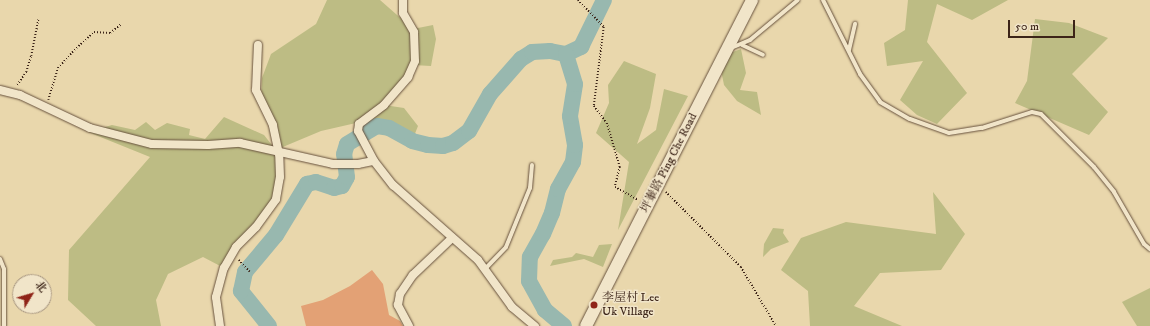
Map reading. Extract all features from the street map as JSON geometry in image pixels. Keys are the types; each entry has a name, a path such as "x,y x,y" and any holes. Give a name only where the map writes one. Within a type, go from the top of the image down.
{"street":[{"path":"403,0 402,13 414,32 415,61 408,77 384,105 359,124 358,129 364,145 374,161 393,185 485,269 512,307 535,326"},
{"name":"坪輋路 Ping Che Road","path":"586,326 752,0"},
{"path":"220,326 216,297 224,268 236,248 256,227 276,199 280,177 279,154 273,125 256,90 258,45"},
{"path":"0,90 12,93 90,128 152,144 208,145 240,143 279,154 326,163 354,164 374,161"},
{"path":"409,326 398,305 400,294 413,275 452,238"}],"lane":[{"path":"726,50 742,45 798,0"},
{"path":"823,0 860,74 880,102 930,128 943,133 958,133 1032,112 1041,114 1106,182 1150,249"},
{"path":"849,50 855,24"},
{"path":"742,45 763,56"},
{"path":"485,269 506,247 530,188 532,165"},
{"path":"0,259 4,269 4,326"}],"path":[{"path":"578,0 604,27 594,106 607,123 620,167 615,187 647,205"},
{"path":"12,93 26,72 36,38 38,20"},
{"path":"46,108 58,68 74,50 94,32 110,33 121,24"},
{"path":"658,184 741,267 776,326"},
{"path":"239,260 250,272"}],"shaded area":[{"path":"327,0 380,0 413,29 433,25 436,39 431,66 413,65 384,105 404,108 418,126 412,141 383,127 377,126 365,132 356,123 321,131 278,149 261,100 262,78 271,54 316,24"},
{"path":"908,0 1008,0 972,20 937,4 927,42 967,93 937,124 917,115 900,100 923,61 887,66 884,43 905,30"},
{"path":"1035,19 1069,23 1108,38 1072,74 1108,112 1089,135 1015,103 1027,81"},
{"path":"741,49 746,73 740,90 757,92 761,115 737,101 724,85 721,70 730,53"},
{"path":"624,61 656,74 650,108 637,144 656,130 664,89 688,96 618,230 629,162 596,133 609,103 608,85"},
{"path":"224,117 264,135 279,154 273,203 224,268 203,257 168,274 156,300 161,326 96,326 68,300 69,250 150,157 88,132 112,125 135,130 146,122 155,130 167,123 190,129 189,135 205,139"},
{"path":"933,192 965,234 941,270 880,273 854,306 902,326 810,326 808,291 781,270 801,238 846,222 936,234"},
{"path":"773,228 784,229 783,233 789,242 771,249 763,257 764,244"},
{"path":"612,244 603,267 584,259 550,266 553,260 572,257 576,253 593,257 599,245"},
{"path":"1150,288 1150,326 1137,326 1122,302"}],"building":[{"path":"372,270 383,284 389,315 400,321 403,326 306,326 301,306 323,300 350,286"}],"waterway":[{"path":"269,326 241,291 245,272 276,235 307,184 316,182 334,188 342,186 347,177 344,154 347,144 377,126 389,128 412,141 428,145 443,146 453,143 469,131 490,94 521,59 532,52 550,51 566,54 581,47 604,0"},
{"path":"564,326 545,310 529,281 530,257 543,234 552,213 558,189 573,162 575,145 570,116 575,84 566,54"}],"place":[{"name":"李屋村 Lee Uk Village","path":"594,305"}]}
